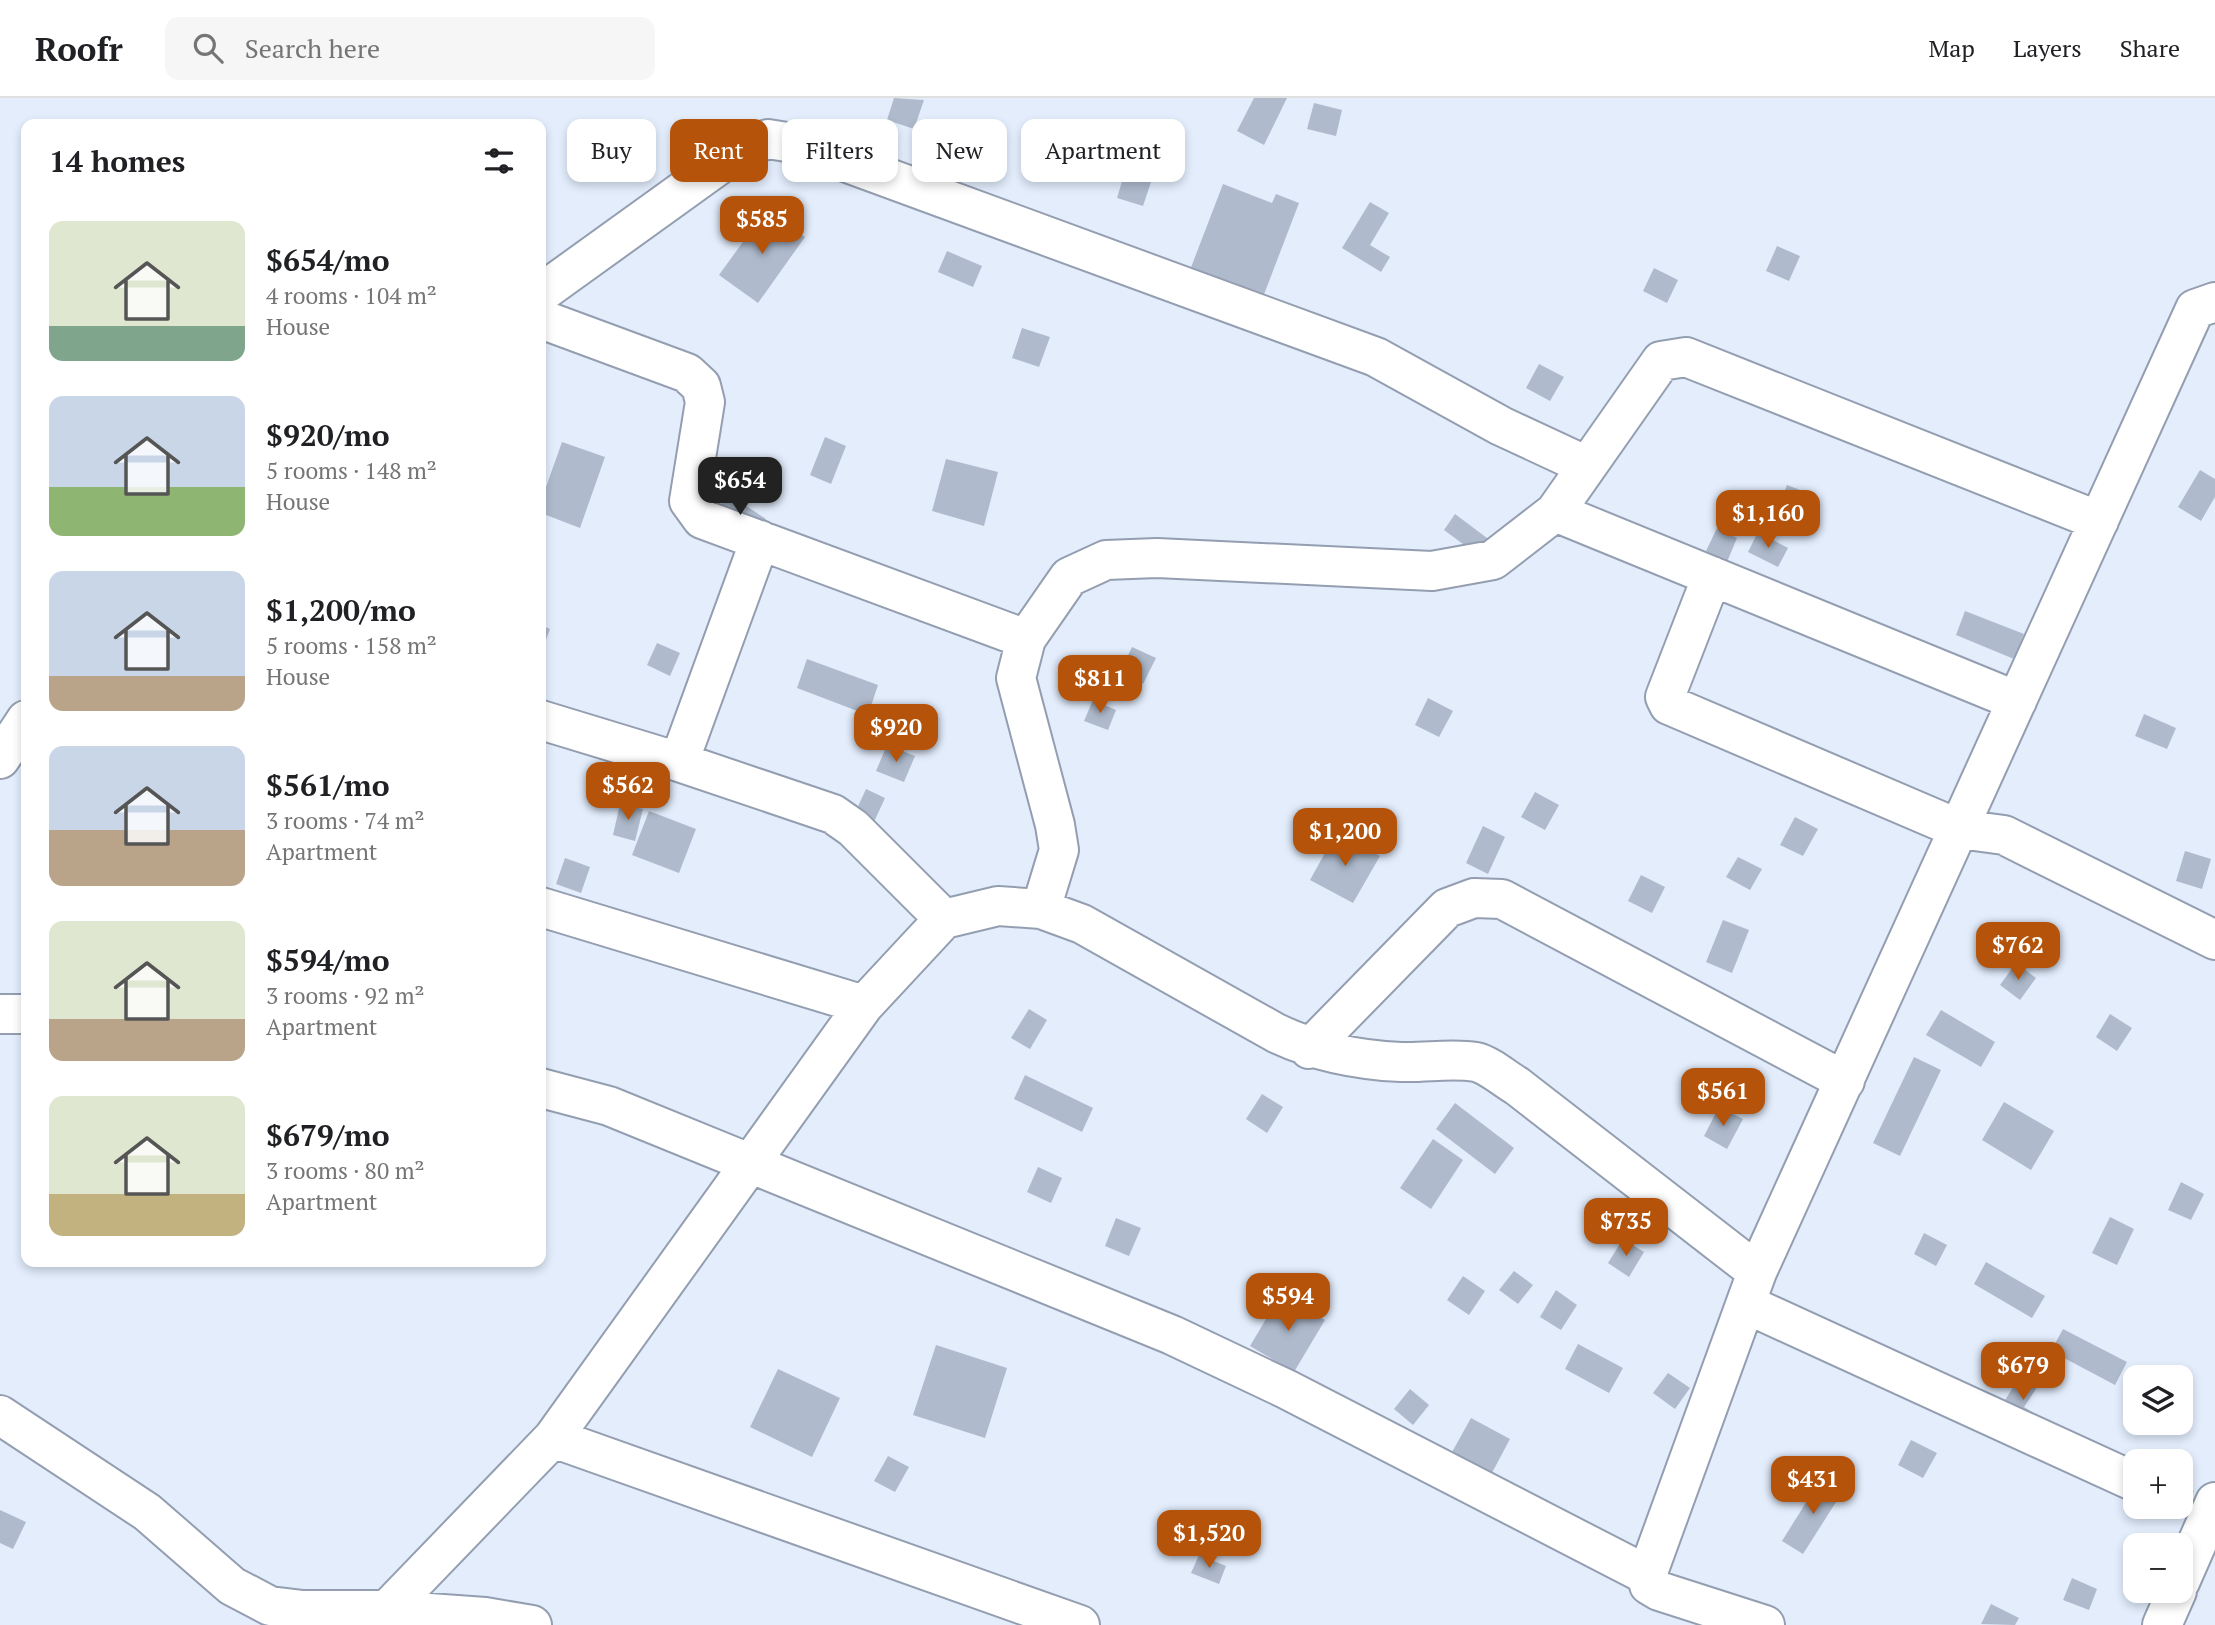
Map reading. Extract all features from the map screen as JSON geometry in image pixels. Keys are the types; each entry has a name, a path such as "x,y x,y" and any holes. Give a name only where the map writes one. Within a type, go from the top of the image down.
{"street":[{"path":"546,289 741,149 768,139 780,141 1376,357 1501,426 1587,466"},
{"path":"1765,1625 1658,1591 1650,1585 1647,1576 1751,1288 2195,309 2215,302"},
{"path":"546,321 687,373 701,386 705,402 689,501 702,519 1026,639"},
{"path":"1041,909 1059,850 1016,678 1026,639 1069,577 1106,560 1157,558 1432,571 1493,560 1555,512 1661,360 1686,357 2099,522"},
{"path":"1555,512 2017,701"},
{"path":"679,762 760,540"},
{"path":"1712,576 1665,697 1669,705 1959,829 2004,835 2215,940"},
{"path":"546,722 679,762 832,814 853,828 944,919"},
{"path":"0,760 21,728"},
{"path":"1310,1049 1447,908 1474,898 1502,899 1845,1081"},
{"path":"374,1617 553,1438 864,1005 944,919 998,906 1041,909 1082,924 1276,1033 1310,1049 1355,1058 1403,1062 1478,1062 1517,1086 1751,1288 2123,1476"},
{"path":"546,909 864,1005"},
{"path":"0,1014 21,1014"},
{"path":"546,1089 609,1106 1172,1335 1286,1389 1647,1576"},
{"path":"0,1415 147,1512 232,1586 270,1606 374,1617 485,1616 532,1625"},
{"path":"553,1438 1080,1625"},
{"path":"2193,1537 2202,1506"},
{"path":"2162,1625 2172,1603"}],"building":[{"path":"894,98 924,100 917,119 912,119 912,128 898,124 898,119 887,119"},
{"path":"1254,98 1287,98 1264,145 1237,131"},
{"path":"1314,103 1342,110 1336,136 1307,129"},
{"path":"1122,182 1151,182 1143,206 1117,198"},
{"path":"1223,184 1272,203 1276,194 1299,203 1263,297 1190,270"},
{"path":"1370,202 1389,213 1370,245 1390,257 1381,272 1342,248"},
{"path":"766,210 805,237 758,303 719,275"},
{"path":"1777,246 1800,256 1789,281 1766,271"},
{"path":"947,251 982,266 973,287 938,272"},
{"path":"1654,268 1678,280 1667,303 1643,291"},
{"path":"1022,328 1050,337 1039,367 1012,358"},
{"path":"1539,364 1564,377 1550,401 1526,388"},
{"path":"825,437 846,446 831,484 810,475"},
{"path":"562,442 605,457 580,528 546,515 546,487"},
{"path":"946,459 998,472 984,526 932,511"},
{"path":"2200,470 2215,479 2215,497 2201,521 2178,507"},
{"path":"1787,485 1813,495 1802,519 1778,509"},
{"path":"728,494 766,519 752,541 714,515"},
{"path":"1455,514 1495,544 1483,559 1444,530"},
{"path":"1717,528 1737,538 1727,562 1706,551"},
{"path":"1758,532 1788,548 1778,567 1748,552"},
{"path":"1965,611 2024,634 2014,659 1956,635"},
{"path":"657,643 680,653 670,676 647,665"},
{"path":"1132,647 1156,658 1143,684 1120,672"},
{"path":"807,659 878,685 868,715 797,688"},
{"path":"1428,698 1453,711 1439,737 1415,725"},
{"path":"1093,700 1116,710 1108,730 1084,721"},
{"path":"2144,714 2176,728 2167,749 2135,736"},
{"path":"887,745 915,756 904,782 876,771"},
{"path":"866,789 885,798 867,837 848,828"},
{"path":"1535,792 1559,805 1545,830 1521,817"},
{"path":"620,804 643,809 635,841 613,835"},
{"path":"649,811 696,829 679,873 632,855"},
{"path":"1795,817 1818,829 1803,856 1780,845"},
{"path":"1483,826 1505,837 1488,874 1466,863"},
{"path":"1336,833 1380,856 1353,903 1310,880"},
{"path":"2185,851 2211,859 2202,889 2176,881"},
{"path":"1738,857 1762,869 1750,890 1726,877"},
{"path":"565,858 590,867 581,893 556,884"},
{"path":"1641,875 1665,887 1652,913 1628,901"},
{"path":"1723,920 1749,930 1732,973 1706,962"},
{"path":"2016,963 2036,978 2020,1000 2000,985"},
{"path":"1029,1009 1047,1020 1030,1049 1011,1038"},
{"path":"1941,1010 1995,1042 1981,1067 1926,1035"},
{"path":"2110,1014 2132,1028 2117,1051 2096,1037"},
{"path":"1914,1057 1941,1070 1900,1156 1873,1143"},
{"path":"1025,1075 1093,1108 1082,1132 1014,1099"},
{"path":"1262,1094 1283,1107 1267,1133 1246,1119"},
{"path":"2004,1102 2054,1131 2031,1170 1982,1140"},
{"path":"1455,1103 1514,1148 1495,1174 1436,1129"},
{"path":"1719,1107 1743,1119 1727,1149 1704,1136"},
{"path":"1433,1139 1463,1160 1431,1209 1400,1188"},
{"path":"1038,1167 1062,1178 1051,1203 1027,1192"},
{"path":"2181,1182 2204,1194 2191,1220 2168,1210"},
{"path":"2110,1217 2134,1229 2117,1265 2092,1253"},
{"path":"1116,1218 1141,1228 1129,1256 1105,1246"},
{"path":"1924,1233 1947,1245 1936,1266 1914,1254"},
{"path":"1623,1239 1644,1252 1629,1277 1608,1263"},
{"path":"1986,1262 2045,1296 2032,1318 1974,1284"},
{"path":"1514,1271 1533,1285 1518,1304 1499,1290"},
{"path":"1463,1276 1485,1291 1469,1315 1447,1300"},
{"path":"1556,1290 1577,1305 1561,1330 1540,1317"},
{"path":"1281,1294 1325,1320 1294,1372 1250,1346"},
{"path":"2063,1329 2127,1362 2123,1365 2115,1385 2051,1351"},
{"path":"1578,1344 1623,1368 1609,1393 1565,1369"},
{"path":"936,1345 1007,1368 985,1438 913,1415"},
{"path":"2026,1367 2044,1377 2024,1407 2061,1430 1993,1419"},
{"path":"778,1369 840,1398 812,1457 750,1427"},
{"path":"1668,1373 1690,1388 1675,1409 1653,1393"},
{"path":"1410,1389 1429,1405 1413,1425 1394,1409"},
{"path":"1471,1418 1510,1439 1477,1501 1437,1479"},
{"path":"1911,1440 1937,1453 1923,1478 1898,1465"},
{"path":"888,1456 909,1467 895,1492 874,1481"},
{"path":"1822,1477 1843,1491 1803,1554 1782,1541"},
{"path":"0,1510 26,1522 13,1549 0,1543"},
{"path":"1199,1555 1226,1566 1219,1584 1191,1573"},
{"path":"2072,1578 2097,1589 2089,1610 2063,1600"},
{"path":"1991,1604 2019,1618 2015,1625 1981,1624"}]}
